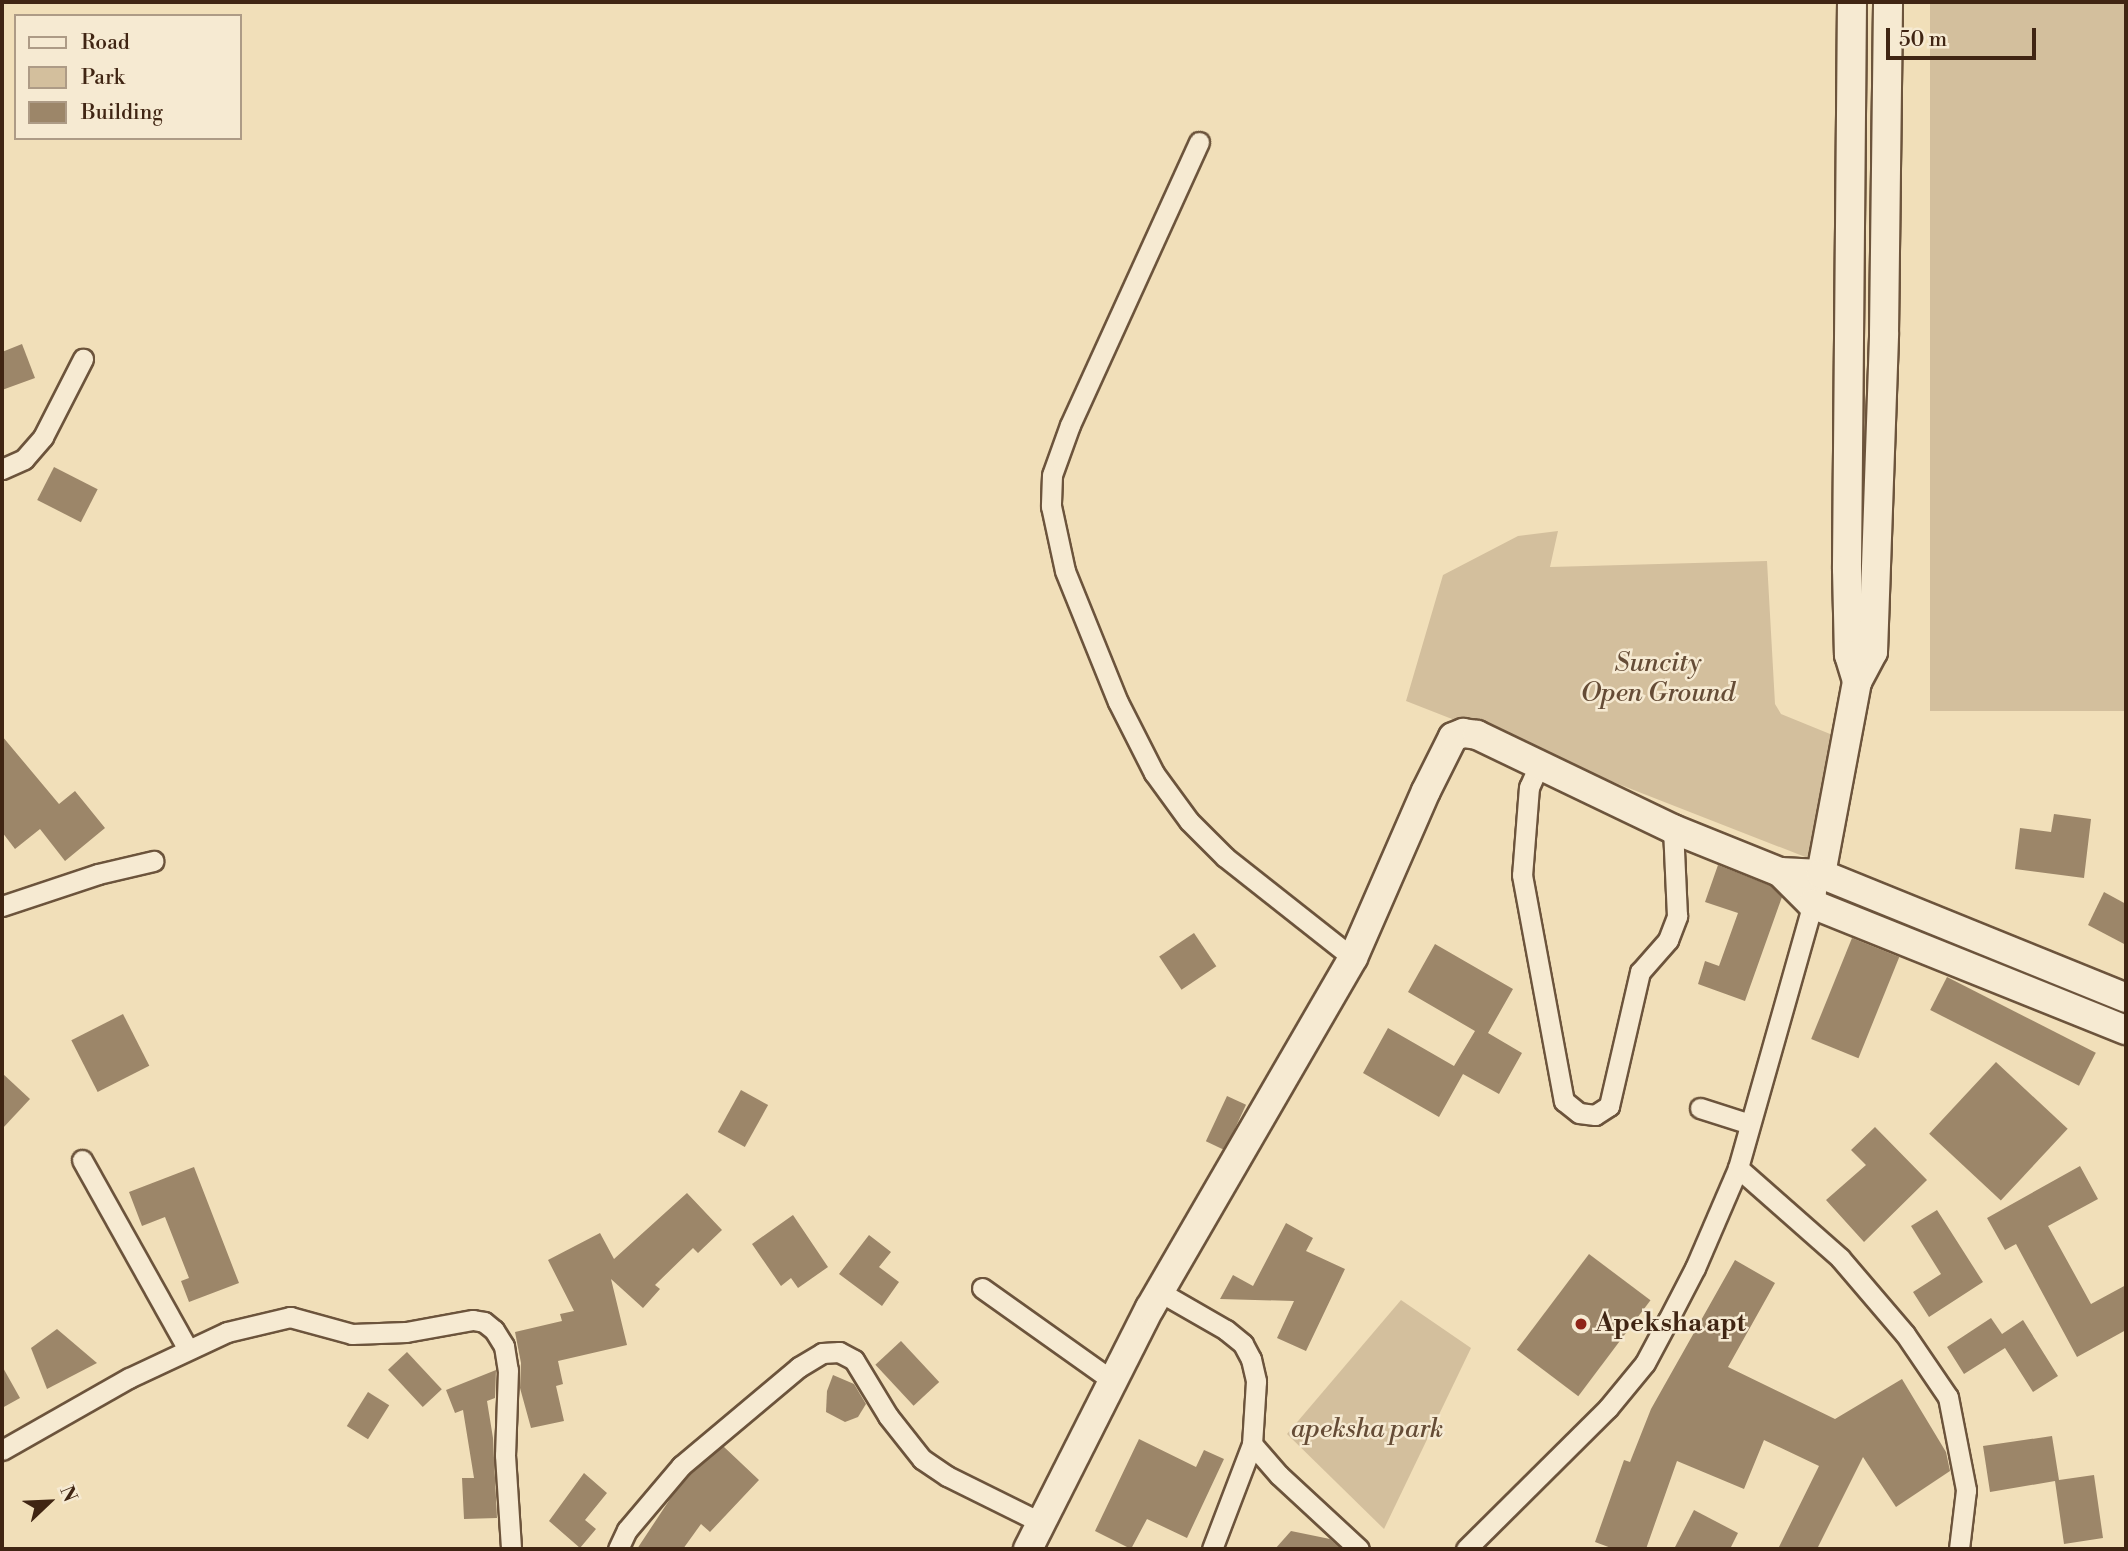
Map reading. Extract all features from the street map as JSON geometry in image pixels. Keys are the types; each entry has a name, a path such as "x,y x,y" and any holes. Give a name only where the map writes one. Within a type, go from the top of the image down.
{"street":[{"path":"1852,2 1847,569 1849,655 1855,695"},
{"path":"1466,1549 1608,1408 1645,1363 1695,1268 1738,1168 1821,874 1855,695 1873,652 1884,333 1888,2"},
{"path":"1199,142 1070,425 1052,475 1051,506 1065,571 1118,702 1154,772 1189,821 1225,857 1353,958"},
{"path":"2,470 24,459 43,437 83,359"},
{"path":"1028,1549 1160,1292 1353,958 1431,780 1453,737 1463,733 1477,735 1673,829 1780,872 1821,874 2126,998"},
{"path":"1539,765 1529,787 1522,875 1564,1101 1579,1112 1595,1115 1609,1106 1640,972 1668,940 1677,916 1673,829"},
{"path":"2,906 98,874 153,860"},
{"path":"1780,872 1812,904 2126,1030"},
{"path":"1700,1108 1751,1124"},
{"path":"82,1160 187,1349"},
{"path":"1738,1168 1840,1258 1905,1334 1948,1397 1966,1490 1959,1549"},
{"path":"982,1288 1113,1381"},
{"path":"1160,1292 1226,1330 1242,1344 1251,1359 1256,1381 1252,1444 1212,1549"},
{"path":"2,1450 187,1349 228,1332 290,1317 352,1335 406,1332 473,1320 484,1322 494,1330 504,1346 508,1370 505,1455 511,1549"},
{"path":"618,1549 627,1530 681,1466 799,1367 822,1353 839,1352 854,1360 888,1416 922,1459 947,1476 1042,1523"},
{"path":"1252,1444 1279,1475 1359,1549"}],"green space":[{"path":"1930,2 2126,2 2126,711 1930,711"},
{"name":"Suncity Open Ground","path":"1558,531 1550,567 1767,561 1775,704 1781,714 1835,736 1818,862 1406,701 1443,575 1518,536"},
{"name":"apeksha park","path":"1401,1300 1471,1348 1384,1529 1287,1434"}],"building":[{"path":"22,344 35,378 2,390 2,352"},
{"path":"54,467 98,489 81,522 37,500"},
{"path":"2,736 59,804 75,791 105,828 65,861 40,829 15,849 2,832"},
{"path":"2054,814 2091,819 2084,878 2015,869 2020,828 2051,832"},
{"path":"1718,865 1771,886 1782,897 1745,1001 1698,984 1705,961 1719,966 1738,913 1705,902"},
{"path":"2104,892 2126,904 2126,945 2088,925"},
{"path":"1194,933 1216,966 1182,990 1159,956"},
{"path":"1852,938 1899,957 1858,1058 1811,1039"},
{"path":"1435,944 1513,989 1488,1033 1522,1053 1499,1094 1463,1074 1439,1117 1363,1073 1388,1028 1454,1066 1475,1031 1408,992"},
{"path":"1947,977 2096,1053 2079,1086 1930,1010"},
{"path":"123,1014 149,1066 98,1092 71,1040"},
{"path":"1996,1062 2068,1129 2001,1201 1929,1134"},
{"path":"2,1073 30,1099 2,1129"},
{"path":"741,1090 768,1105 745,1147 718,1132"},
{"path":"1227,1096 1246,1105 1225,1150 1206,1141"},
{"path":"1875,1127 1927,1180 1864,1242 1826,1200 1866,1165 1851,1150"},
{"path":"2080,1166 2098,1199 2048,1226 2091,1304 2126,1285 2126,1330 2077,1357 2016,1244 2005,1250 1987,1218"},
{"path":"194,1167 239,1283 189,1302 181,1281 189,1278 165,1217 142,1226 129,1192"},
{"path":"687,1193 722,1230 698,1253 693,1248 655,1285 660,1289 643,1308 611,1279 627,1345 558,1361 563,1384 556,1386 564,1421 531,1428 520,1388 521,1363 515,1332 562,1321 560,1314 574,1311 548,1260 600,1233 614,1259"},
{"path":"1937,1210 1983,1282 1929,1317 1913,1292 1941,1274 1911,1226"},
{"path":"793,1215 828,1267 798,1288 791,1278 781,1286 752,1244"},
{"path":"1286,1223 1313,1238 1306,1251 1345,1269 1306,1351 1277,1338 1294,1301 1220,1299 1233,1275 1253,1286"},
{"path":"869,1235 891,1252 879,1267 899,1282 882,1306 839,1274"},
{"name":"Apeksha apt","path":"1589,1254 1650,1300 1578,1396 1517,1350"},
{"path":"1735,1260 1775,1283 1728,1367 1835,1419 1902,1379 1946,1452 1950,1471 1896,1507 1863,1457 1817,1549 1778,1549 1819,1466 1764,1440 1744,1489 1677,1461 1646,1549 1614,1549 1595,1542 1624,1460 1630,1462 1651,1409"},
{"path":"1991,1318 2002,1334 2023,1320 2058,1376 2033,1392 2005,1348 1964,1374 1947,1347"},
{"path":"57,1329 97,1363 47,1389 31,1348"},
{"path":"901,1341 939,1382 914,1406 875,1365"},
{"path":"407,1352 442,1389 423,1407 388,1370"},
{"path":"2,1366 20,1398 2,1408"},
{"path":"496,1370 495,1398 487,1401 493,1438 497,1518 464,1519 462,1478 474,1478 463,1410 455,1413 446,1390"},
{"path":"833,1375 854,1384 866,1404 858,1417 845,1422 826,1412 827,1391"},
{"path":"368,1392 389,1405 368,1439 347,1426"},
{"path":"2052,1436 2059,1480 2094,1475 2103,1538 2064,1544 2055,1481 1990,1492 1983,1446"},
{"path":"1139,1439 1196,1467 1204,1450 1224,1459 1187,1538 1147,1519 1131,1549 1095,1531"},
{"path":"723,1446 759,1480 710,1532 701,1524 683,1549 637,1549 672,1496 690,1475"},
{"path":"584,1473 607,1493 585,1520 596,1529 580,1548 549,1521"},
{"path":"1694,1510 1738,1533 1730,1549 1674,1549"},
{"path":"1291,1531 1330,1539 1341,1549 1275,1549"}],"place":[{"name":"Apeksha apt","path":"1581,1324"}]}
